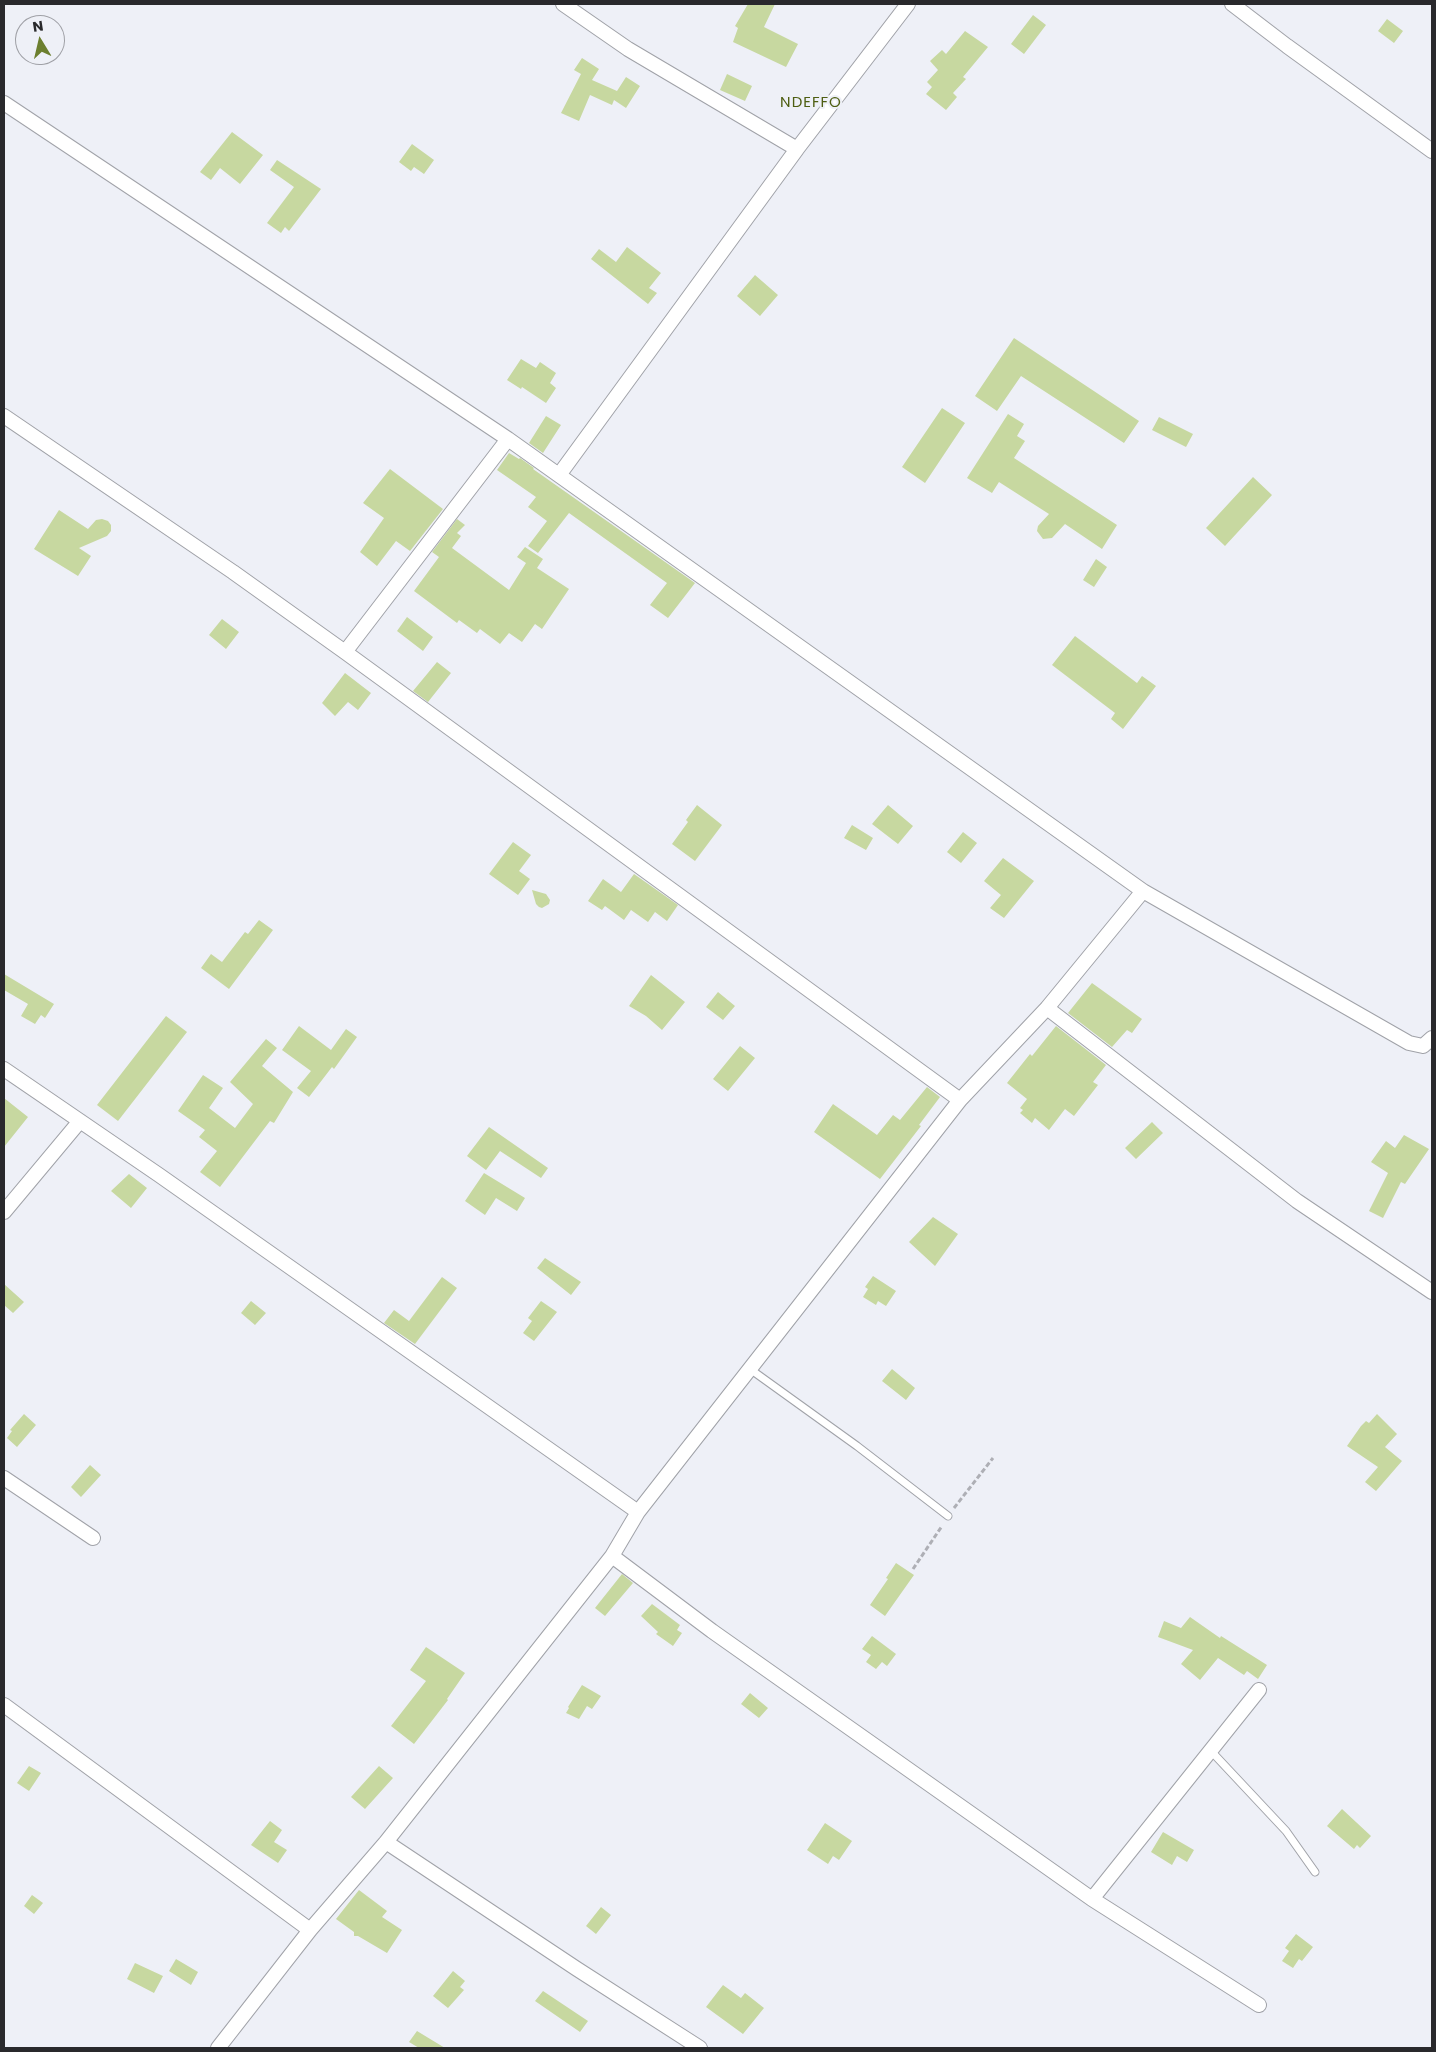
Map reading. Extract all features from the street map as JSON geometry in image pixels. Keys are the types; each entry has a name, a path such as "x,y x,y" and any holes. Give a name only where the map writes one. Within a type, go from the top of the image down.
{"street":[{"path":"563,4 628,49 797,149"},
{"path":"559,475 797,149 908,4"},
{"path":"1232,4 1432,151"},
{"path":"4,103 508,439 1143,891 1409,1043 1423,1046 1432,1038"},
{"path":"4,416 233,572 345,652 960,1100"},
{"path":"345,652 508,439"},
{"path":"218,2048 310,1930 386,1842 612,1556 638,1512 960,1100 1047,1008 1143,891"},
{"path":"1047,1008 1298,1201 1432,1292"},
{"path":"4,1069 638,1512"},
{"path":"4,1212 80,1121"},
{"path":"4,1478 93,1538"},
{"path":"612,1556 712,1631 1092,1899 1259,2005"},
{"path":"1092,1899 1259,1690"},
{"path":"4,1705 310,1930"},
{"path":"386,1842 577,1970 700,2048"}],"lane":[{"path":"750,1369 857,1446 948,1516"},
{"path":"1211,1751 1286,1831 1315,1872"}],"building":[{"path":"748,4 775,4 764,27 798,44 786,67 733,42 738,28 735,26"},
{"path":"1033,15 1046,25 1024,54 1011,44"},
{"path":"1387,19 1403,31 1394,43 1378,31"},
{"path":"965,31 988,47 963,77 966,79 953,93 957,97 946,110 926,94 932,87 927,82 938,70 930,61 942,50 946,54"},
{"path":"582,58 599,69 592,80 617,91 626,77 640,86 626,108 614,100 612,105 590,95 579,121 561,113 581,74 574,70"},
{"path":"727,74 752,86 745,101 720,90"},
{"path":"232,132 263,155 240,184 220,168 211,180 200,172"},
{"path":"412,144 434,160 424,174 414,167 411,171 399,162"},
{"path":"277,160 321,189 289,231 285,227 281,233 267,223 294,187 270,170"},
{"path":"627,247 661,273 649,288 657,293 648,304 591,259 599,249 616,262"},
{"path":"755,275 778,295 760,316 737,296"},
{"path":"1014,338 1139,421 1124,443 1021,376 997,411 975,396"},
{"path":"521,359 536,368 540,362 556,373 550,383 556,388 546,403 522,387 521,389 507,380"},
{"path":"942,408 965,423 925,483 902,467"},
{"path":"1008,414 1024,424 1017,436 1025,441 1014,458 1117,525 1102,549 1065,524 1052,538 1043,539 1037,531 1038,526 1049,514 999,482 992,493 967,478"},
{"path":"546,416 561,425 543,453 529,443"},
{"path":"1159,417 1193,434 1186,447 1152,430"},
{"path":"509,453 520,458 695,583 668,618 650,605 667,583 569,513 538,553 528,546 547,521 528,507 536,497 497,470"},
{"path":"390,469 443,509 410,551 396,541 377,566 360,552 384,518 363,503"},
{"path":"1253,477 1272,495 1225,546 1206,528"},
{"path":"59,510 88,529 96,520 108,521 111,525 111,531 107,536 79,548 91,556 78,576 34,549"},
{"path":"457,519 465,525 457,533 461,536 452,548 509,590 526,563 517,557 525,547 543,559 537,568 569,589 542,629 535,624 522,642 509,633 500,644 480,629 477,633 459,620 457,623 414,591 439,557 432,552"},
{"path":"1096,559 1107,567 1094,587 1083,580"},
{"path":"407,617 433,637 423,651 397,631"},
{"path":"222,619 239,632 226,649 209,635"},
{"path":"1075,636 1137,683 1142,676 1156,686 1123,729 1111,719 1115,713 1052,665"},
{"path":"437,662 451,673 428,702 413,691"},
{"path":"345,673 371,693 358,710 348,702 335,716 322,703"},
{"path":"697,805 722,825 695,861 672,844 688,822 686,820"},
{"path":"888,805 913,826 898,844 872,824"},
{"path":"852,825 873,838 866,850 844,838"},
{"path":"963,832 977,843 961,863 947,852"},
{"path":"513,842 531,855 519,871 530,879 518,895 489,874"},
{"path":"1003,858 1034,881 1004,918 990,908 1001,895 984,881"},
{"path":"634,874 678,905 667,921 655,912 648,922 631,910 624,920 605,906 602,910 588,901 603,879 621,892"},
{"path":"532,890 546,894 550,900 549,904 542,908 539,907 536,904"},
{"path":"259,920 273,930 229,989 201,968 211,954 222,962 245,932 248,934"},
{"path":"4,974 54,1004 45,1018 41,1015 35,1024 21,1016 28,1004 4,990"},
{"path":"651,975 685,1002 662,1030 646,1016 629,1006"},
{"path":"1092,983 1142,1019 1132,1033 1127,1030 1112,1047 1068,1013"},
{"path":"718,992 735,1006 723,1020 706,1007"},
{"path":"166,1016 187,1032 118,1121 97,1105"},
{"path":"299,1026 331,1050 346,1029 357,1037 334,1069 332,1067 309,1097 297,1088 311,1071 282,1050"},
{"path":"1056,1026 1106,1065 1093,1082 1098,1085 1074,1116 1065,1109 1049,1130 1035,1118 1032,1123 1020,1113 1023,1110 1020,1108 1027,1099 1007,1083"},
{"path":"266,1039 277,1048 262,1066 293,1092 274,1123 270,1121 220,1187 200,1172 217,1151 199,1137 205,1130 178,1111 203,1075 223,1088 209,1108 235,1128 253,1104 230,1082"},
{"path":"740,1046 755,1058 728,1091 713,1079"},
{"path":"927,1087 940,1097 919,1125 921,1126 880,1179 814,1132 833,1104 877,1135 893,1115 900,1120"},
{"path":"4,1098 28,1117 4,1147"},
{"path":"1152,1122 1163,1133 1136,1159 1125,1148"},
{"path":"489,1127 548,1168 541,1178 500,1151 486,1170 467,1156"},
{"path":"1404,1135 1429,1149 1405,1184 1401,1182 1383,1218 1369,1211 1388,1173 1371,1162 1386,1141 1395,1148"},
{"path":"484,1173 525,1198 517,1211 496,1198 485,1215 465,1201"},
{"path":"129,1174 147,1188 131,1208 111,1191"},
{"path":"933,1217 958,1234 935,1266 909,1242"},
{"path":"545,1258 581,1282 571,1295 537,1268"},
{"path":"873,1276 896,1291 886,1306 878,1301 876,1305 863,1297 868,1289 865,1287"},
{"path":"442,1277 457,1288 415,1344 384,1323 394,1310 409,1321"},
{"path":"4,1284 24,1302 13,1313 4,1305"},
{"path":"251,1301 266,1313 255,1325 241,1313"},
{"path":"541,1301 557,1312 534,1341 523,1333 532,1321 528,1318"},
{"path":"892,1369 915,1388 906,1400 882,1381"},
{"path":"24,1414 36,1425 17,1447 7,1438 12,1431 10,1430"},
{"path":"1377,1414 1397,1434 1385,1447 1402,1461 1376,1491 1365,1482 1378,1467 1347,1446 1361,1426 1366,1421 1369,1423"},
{"path":"90,1465 101,1475 81,1497 71,1487"},
{"path":"896,1563 914,1575 885,1616 870,1605 888,1579 886,1578"},
{"path":"622,1574 633,1583 605,1616 595,1608"},
{"path":"652,1604 680,1625 677,1630 682,1633 673,1646 656,1634 658,1632 641,1616"},
{"path":"1190,1617 1220,1638 1221,1636 1267,1665 1258,1679 1247,1671 1244,1675 1218,1658 1200,1680 1181,1664 1193,1650 1158,1637 1164,1621 1181,1628"},
{"path":"872,1636 896,1654 887,1666 882,1662 876,1669 866,1662 871,1655 862,1649"},
{"path":"426,1647 465,1673 448,1700 414,1744 391,1726 426,1681 410,1670"},
{"path":"582,1685 601,1696 592,1709 587,1706 579,1719 566,1713"},
{"path":"750,1693 768,1708 759,1718 741,1704"},
{"path":"29,1766 41,1773 29,1791 17,1783"},
{"path":"379,1766 393,1778 365,1809 351,1797"},
{"path":"1342,1809 1371,1836 1360,1848 1357,1845 1354,1849 1327,1826"},
{"path":"270,1821 282,1830 274,1842 287,1850 278,1863 251,1845"},
{"path":"825,1823 852,1841 839,1860 833,1856 828,1864 807,1850"},
{"path":"1163,1832 1194,1850 1187,1862 1177,1856 1172,1865 1151,1852"},
{"path":"359,1890 387,1911 382,1917 402,1930 387,1953 358,1936 354,1936 354,1932 336,1919"},
{"path":"32,1895 43,1903 34,1914 24,1906"},
{"path":"601,1907 611,1915 596,1934 586,1926"},
{"path":"1296,1934 1313,1947 1302,1961 1299,1959 1293,1968 1282,1961 1289,1951 1285,1948"},
{"path":"176,1959 198,1972 191,1985 169,1971"},
{"path":"135,1963 163,1976 154,1993 127,1979"},
{"path":"453,1971 465,1981 460,1987 464,1990 448,2008 433,1996"},
{"path":"723,1985 741,1998 745,1993 764,2008 743,2034 706,2007"},
{"path":"543,1991 588,2021 580,2032 535,2001"},
{"path":"417,2031 445,2048 419,2048 409,2042"}],"district":[{"name":"NDEFFO","path":"811,103"}]}
